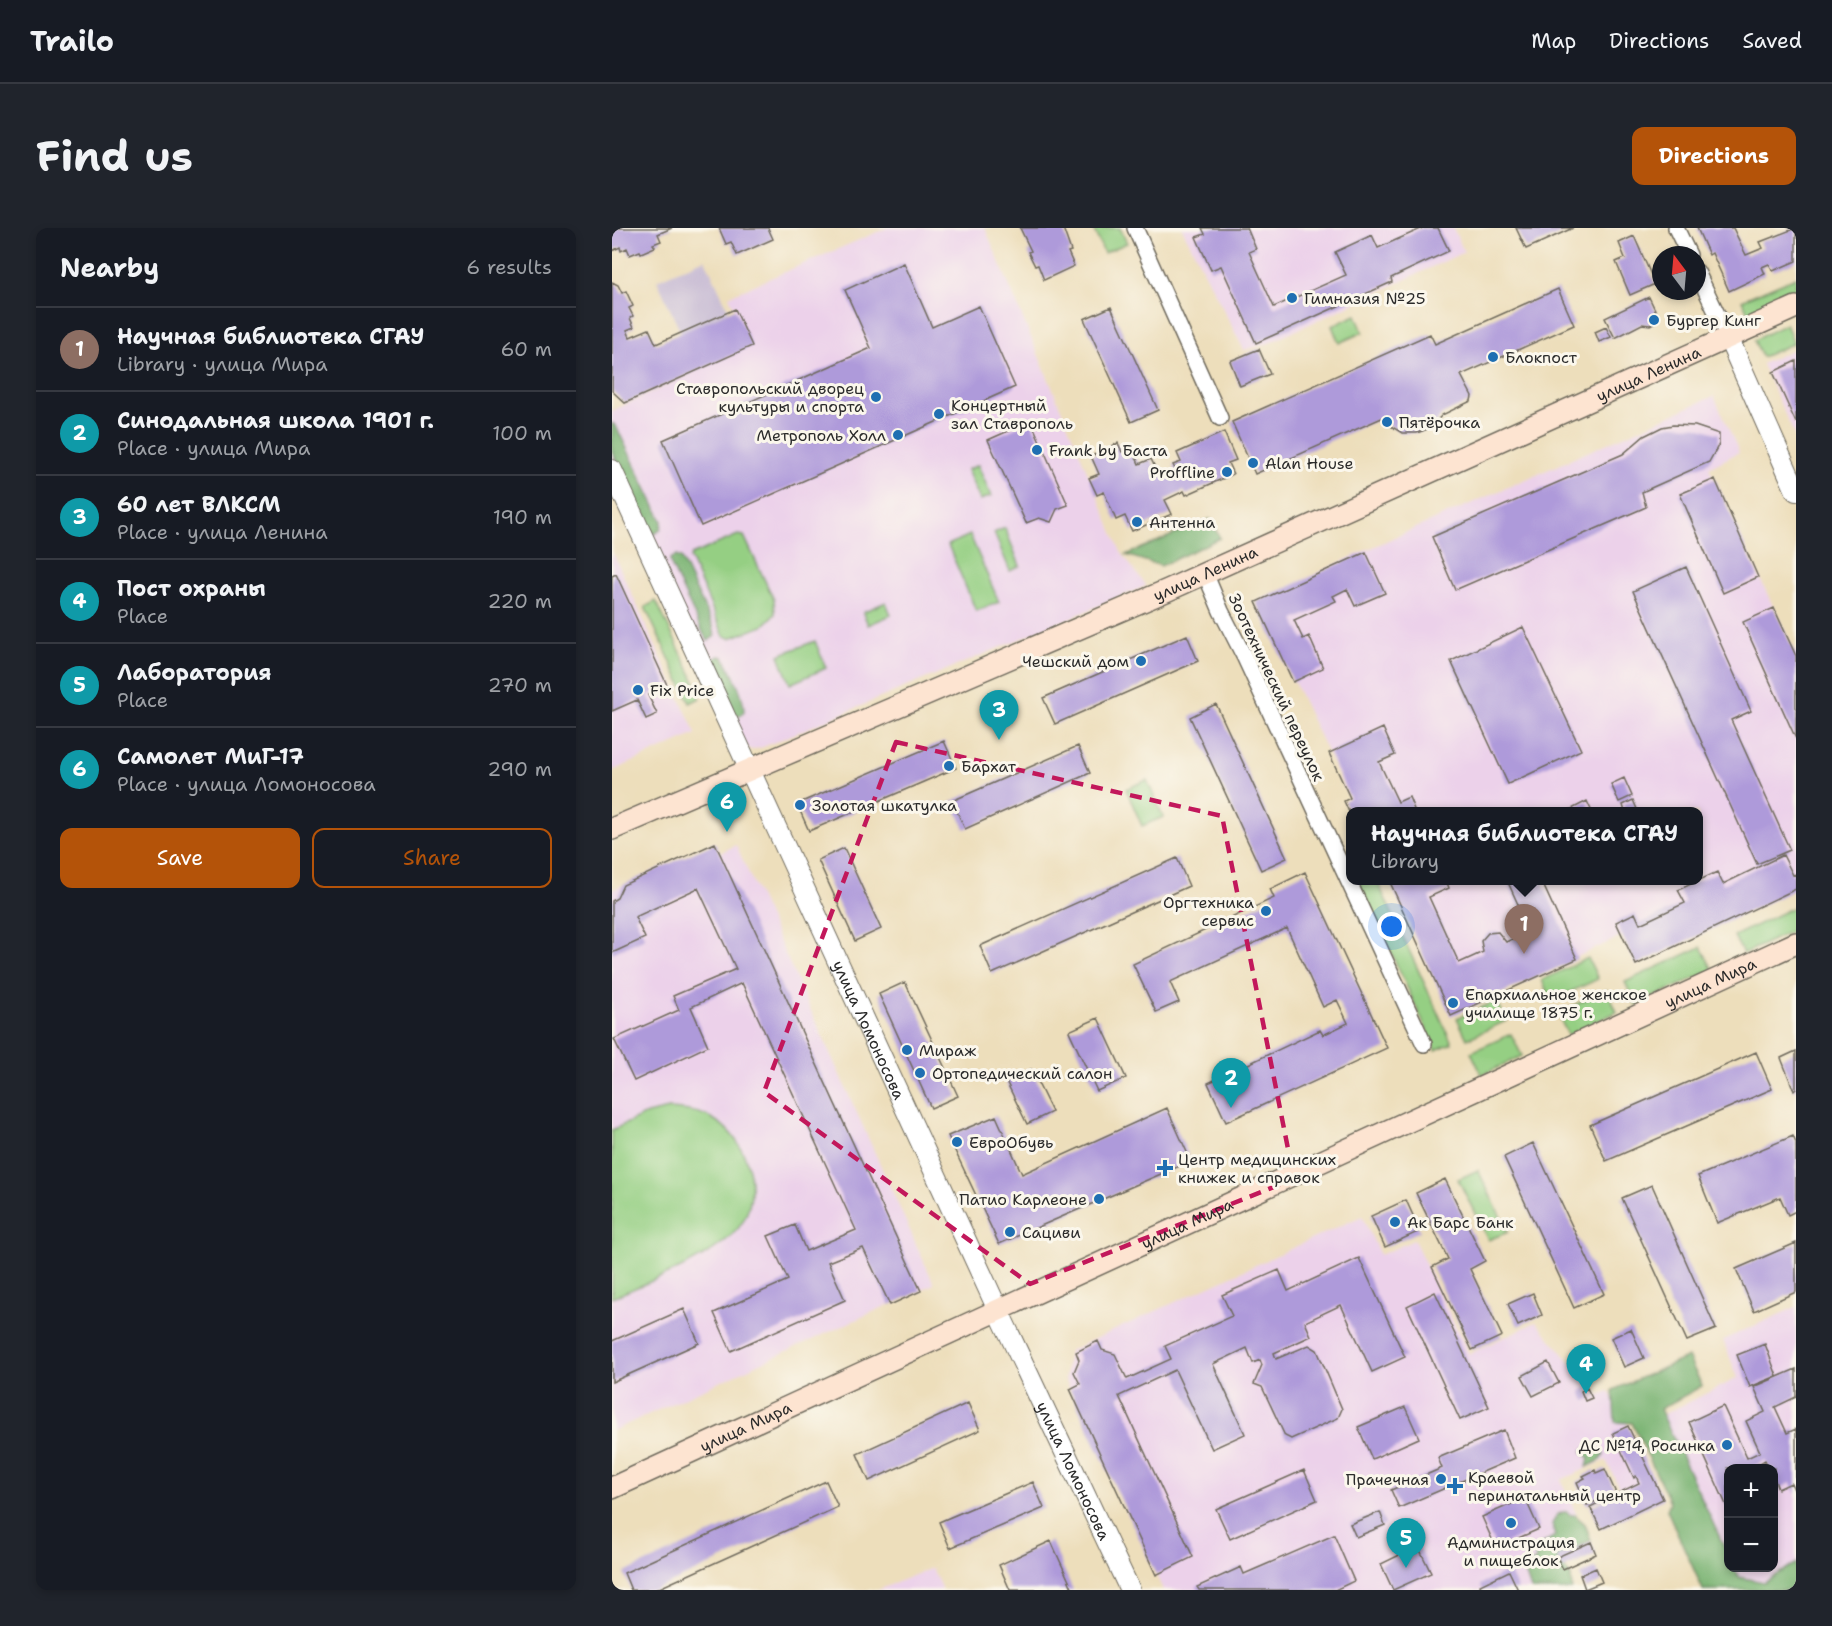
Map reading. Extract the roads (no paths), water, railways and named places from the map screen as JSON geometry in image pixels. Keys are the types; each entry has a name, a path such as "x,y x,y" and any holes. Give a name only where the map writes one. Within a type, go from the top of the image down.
{"main road":[{"name":"улица Ленина","path":"612,829 1205,573 1796,307"},
{"name":"улица Мира","path":"612,1488 1796,943"}],"street":[{"path":"1135,228 1220,418"},
{"path":"1676,228 1685,246"},
{"path":"1706,291 1796,491"},
{"name":"улица Ломоносова","path":"612,470 998,1310 1130,1590"},
{"name":"Зоотехнический переулок","path":"1205,573 1346,876"},
{"name":"Зоотехнический переулок","path":"1350,885 1424,1044"}],"place":[{"name":"Гимназия №25","path":"1292,298"},
{"name":"Бургер Кинг","path":"1654,320"},
{"name":"Блокпост","path":"1493,357"},
{"name":"Ставропольский дворец культуры и спорта","path":"876,397"},
{"name":"Концертный зал Ставрополь","path":"939,414"},
{"name":"Пятёрочка","path":"1387,422"},
{"name":"Метрополь Холл","path":"898,435"},
{"name":"Frank by Баста","path":"1037,450"},
{"name":"Alan House","path":"1253,463"},
{"name":"Proffline","path":"1227,472"},
{"name":"Антенна","path":"1137,522"},
{"name":"Чешский дом","path":"1141,661"},
{"name":"Fix Price","path":"638,690"},
{"name":"60 лет ВЛКСМ","path":"999,740"},
{"name":"Бархат","path":"949,766"},
{"name":"Золотая шкатулка","path":"800,805"},
{"name":"Самолет МиГ-17","path":"727,832"},
{"name":"Оргтехника сервис","path":"1266,911"},
{"name":"Научная библиотека СГАУ","path":"1524,954"},
{"name":"Епархиальное женское училище 1875 г.","path":"1453,1003"},
{"name":"Мираж","path":"907,1050"},
{"name":"Ортопедический салон","path":"920,1073"},
{"name":"Синодальная школа 1901 г.","path":"1231,1108"},
{"name":"ЕвроОбувь","path":"957,1142"},
{"name":"Центр медицинских книжек и справок","path":"1165,1168"},
{"name":"Патио Карлеоне","path":"1099,1199"},
{"name":"Ак Барс Банк","path":"1395,1222"},
{"name":"Сациви","path":"1010,1232"},
{"name":"Пост охраны","path":"1586,1394"},
{"name":"ДС №14, Росинка","path":"1727,1445"},
{"name":"Прачечная","path":"1441,1479"},
{"name":"Краевой перинатальный центр","path":"1455,1486"},
{"name":"Администрация и пищеблок","path":"1511,1523"},
{"name":"Лаборатория","path":"1406,1568"}]}
